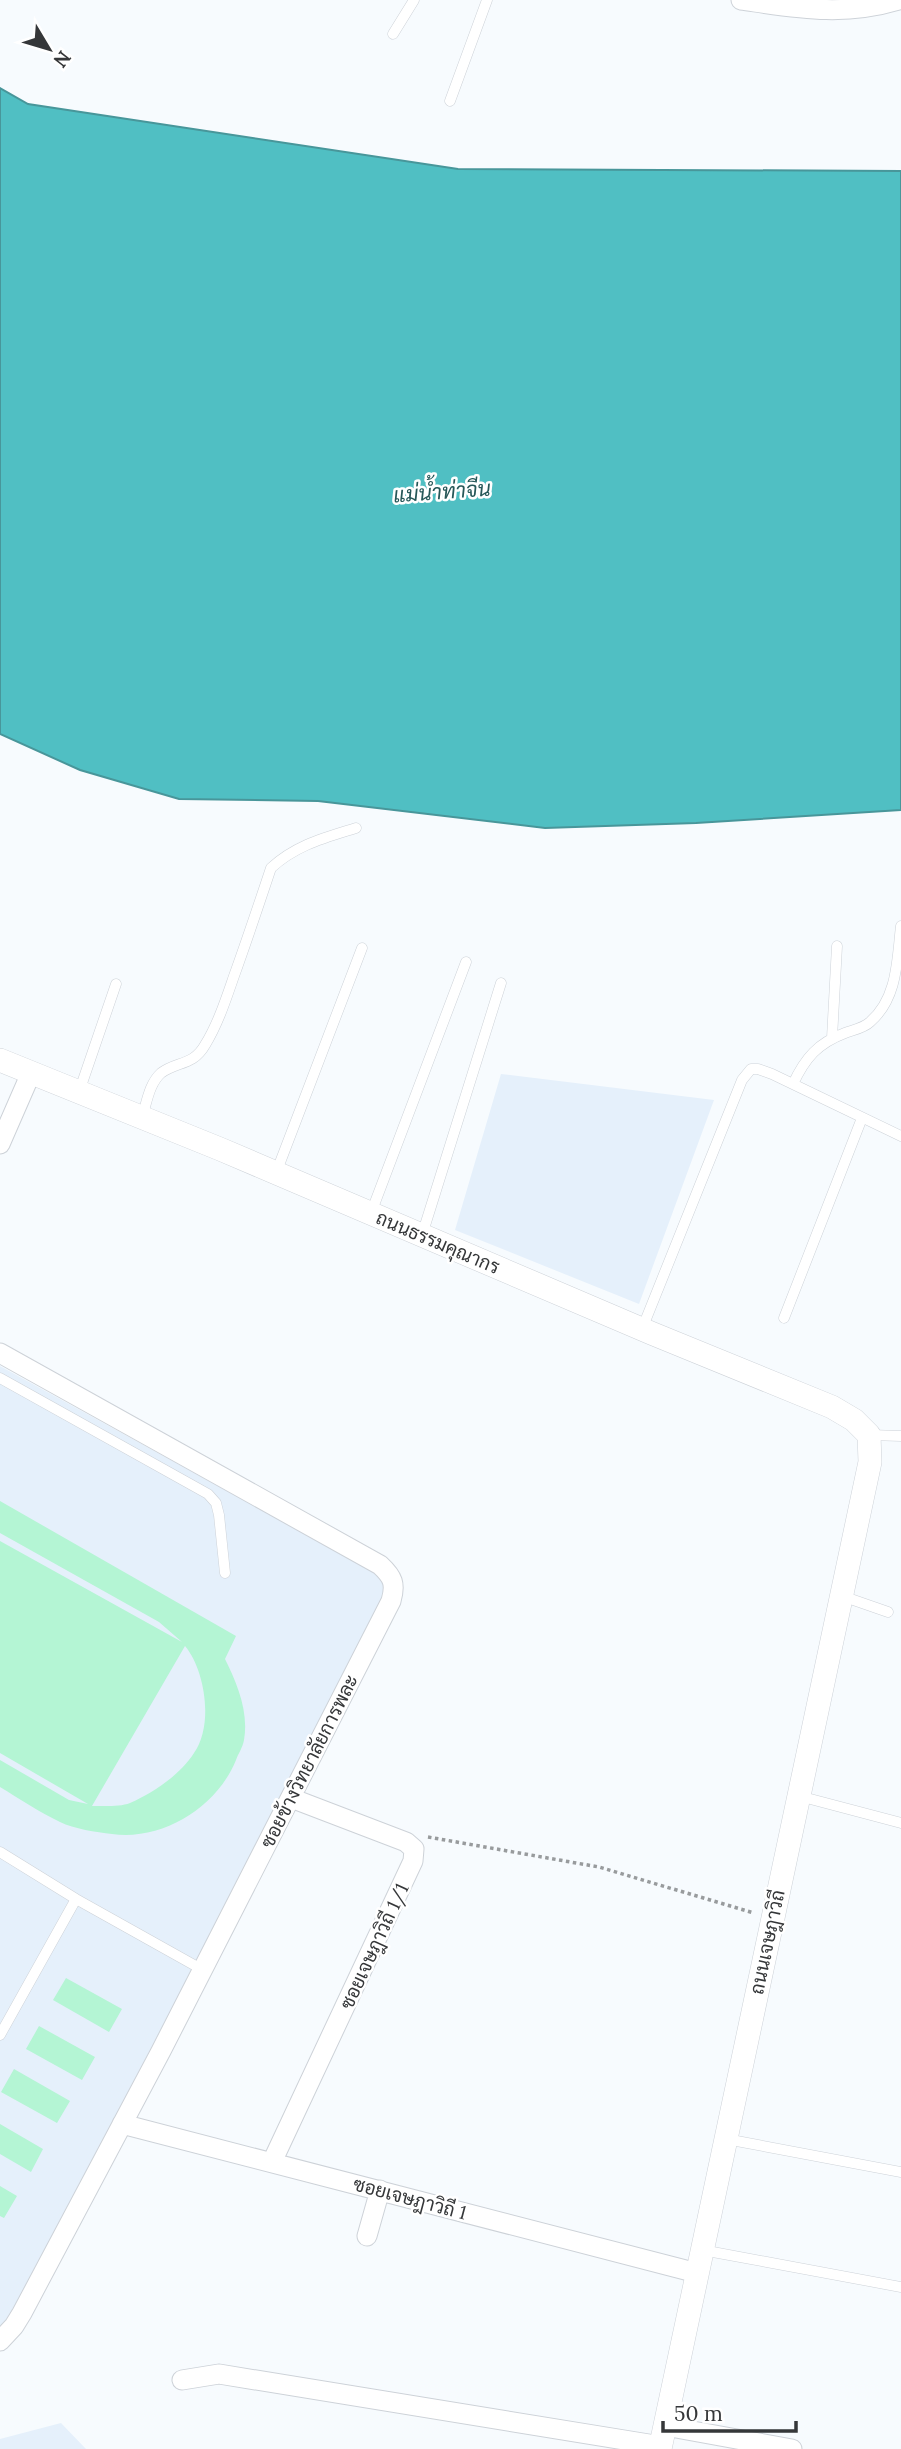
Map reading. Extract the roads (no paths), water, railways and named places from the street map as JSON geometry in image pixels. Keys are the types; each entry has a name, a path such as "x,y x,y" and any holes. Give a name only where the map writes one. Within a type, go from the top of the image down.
{"street":[{"path":"741,0 823,11 874,8 899,0"},
{"name":"ถนนธรรมคุณากร","path":"0,1060 276,1172 844,1413 869,1435"},
{"path":"0,1144 31,1073"},
{"name":"ซอยข้างวิทยาลัยการพละ","path":"0,1353 380,1564 393,1579 395,1588 391,1601 203,1970 22,2313 0,2341"},
{"name":"ถนนเจษฎาวิถี","path":"662,2440 870,1462 869,1435"},
{"name":"ซอยเจษฎาวิถี 1/1","path":"272,2162 414,1861 414,1849 406,1842 291,1798"},
{"name":"ซอยเจษฎาวิถี 1","path":"122,2124 380,2190 699,2261"},
{"path":"368,2236 380,2190"},
{"path":"182,2380 219,2374 662,2440 792,2449"}],"lane":[{"path":"393,34 414,0"},
{"path":"450,101 487,0"},
{"path":"142,1118 156,1079 163,1072 191,1061 201,1053 208,1041 228,994 271,868 283,857 309,842 356,828"},
{"path":"793,1084 802,1065 827,1040 869,1024 885,1004 895,979 901,926"},
{"path":"832,1038 837,946"},
{"path":"276,1172 362,948"},
{"path":"371,1213 466,962"},
{"path":"422,1235 501,983"},
{"path":"79,1093 116,984"},
{"path":"642,1329 742,1080 751,1069 758,1069 793,1084 901,1136"},
{"path":"784,1318 862,1118"},
{"path":"0,1378 208,1494 216,1503 219,1515 225,1573"},
{"path":"869,1435 901,1436"},
{"path":"841,1595 888,1612"},
{"path":"798,1796 901,1824"},
{"path":"0,1852 76,1899 203,1970"},
{"path":"0,2035 76,1899"},
{"path":"725,2139 901,2172"},
{"path":"699,2261 901,2287"}],"water":[{"name":"แม่น้ำท่าจีน","path":"0,88 28,104 458,169 901,171 901,810 696,823 545,828 318,801 179,799 80,770 0,734"}]}
